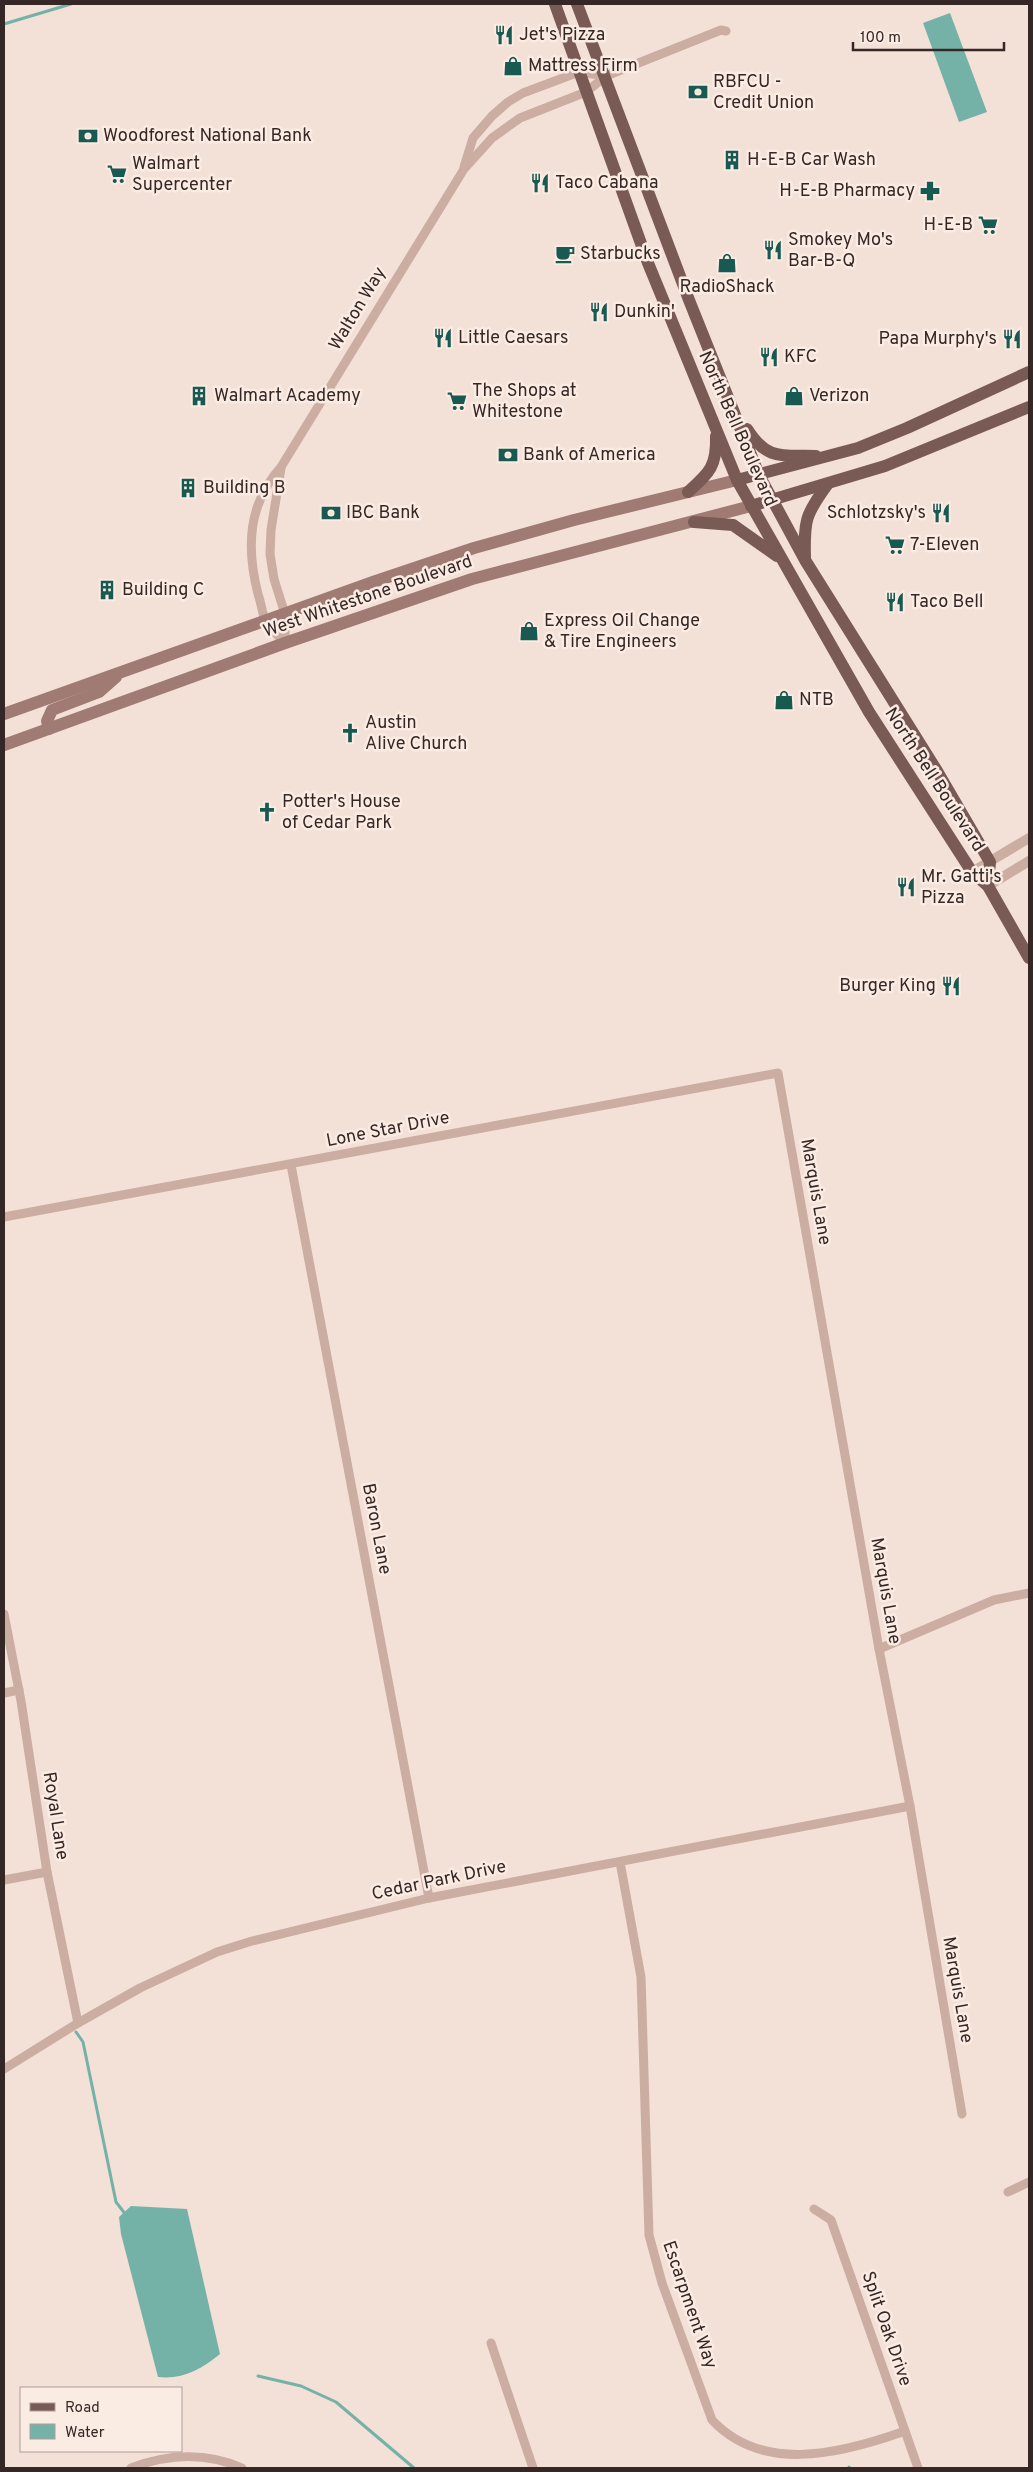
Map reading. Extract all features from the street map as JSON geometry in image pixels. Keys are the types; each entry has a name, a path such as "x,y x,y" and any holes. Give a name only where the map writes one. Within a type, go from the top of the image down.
{"main road":[{"name":"North Bell Boulevard","path":"555,4 648,263 737,480 869,712 972,872 988,886 1029,958"},
{"name":"North Bell Boulevard","path":"577,4 606,76 648,193 759,475 806,560 937,771 990,862 988,886"},
{"path":"737,480 831,456 907,428 1029,372"},
{"path":"751,506 827,485 885,466 1029,407"},
{"path":"733,408 756,443 772,454 831,456"},
{"path":"688,492 709,473 716,452 716,428"},
{"name":"West Whitestone Boulevard","path":"4,714 474,548 737,480"},
{"path":"806,560 805,528 807,519 811,507 827,485"},
{"name":"West Whitestone Boulevard","path":"4,745 285,643 472,579 751,506"},
{"path":"694,522 733,525 781,558"},
{"path":"49,729 46,721 52,710 99,692 128,669"}],"street":[{"name":"Walton Way","path":"285,643 266,621 251,561 253,520 268,482 280,467 464,168 492,138 520,118 586,92 606,76 722,30 726,31"},
{"name":"Walton Way","path":"464,168 473,138 492,116 508,102 523,93 579,72 606,76"},
{"name":"Walton Way","path":"280,467 271,530 270,554 274,579 286,614 285,643"},
{"path":"972,872 1029,838"},
{"path":"988,886 1029,861"},
{"name":"Lone Star Drive","path":"4,1217 157,1187 291,1165 778,1073"},
{"name":"Marquis Lane","path":"778,1073 879,1649 910,1806 962,2114"},
{"name":"Baron Lane","path":"291,1165 429,1898"},
{"path":"879,1649 994,1600 1029,1593"},
{"name":"Royal Lane","path":"4,1614 47,1872 78,2023"},
{"path":"4,1693 18,1690"},
{"name":"Cedar Park Drive","path":"4,2068 140,1988 217,1952 252,1941 429,1898 910,1806"},
{"name":"Escarpment Way","path":"620,1862 641,1977 649,2235 662,2283 712,2420 722,2437 733,2448"},
{"path":"4,1880 47,1872"},
{"path":"1008,2192 1029,2182"},
{"name":"Split Oak Drive","path":"814,2209 830,2220 918,2468"},
{"path":"491,2343 533,2468"},
{"path":"812,2464 905,2431"},
{"path":"131,2468 178,2456 229,2462 242,2468"}],"water":[{"path":"950,13 987,112 959,122 923,23"},
{"path":"131,2206 187,2209 220,2354 199,2369 183,2375 158,2377 121,2234 119,2217"}],"waterway":[{"path":"4,24 71,4"},
{"path":"76,2032 83,2042 116,2202 126,2215"},
{"path":"258,2376 301,2386 336,2402 414,2468"}],"place":[{"name":"Jet's Pizza","path":"504,35"},
{"name":"Mattress Firm","path":"513,66"},
{"name":"RBFCU - Credit Union","path":"698,92"},
{"name":"Woodforest National Bank","path":"88,136"},
{"name":"H-E-B Car Wash","path":"732,160"},
{"name":"Walmart Supercenter","path":"117,174"},
{"name":"Taco Cabana","path":"540,183"},
{"name":"H-E-B Pharmacy","path":"930,191"},
{"name":"H-E-B","path":"988,225"},
{"name":"Smokey Mo's Bar-B-Q","path":"773,250"},
{"name":"Starbucks","path":"565,254"},
{"name":"RadioShack","path":"727,263"},
{"name":"Dunkin'","path":"599,312"},
{"name":"Little Caesars","path":"443,338"},
{"name":"Papa Murphy's","path":"1012,339"},
{"name":"KFC","path":"769,357"},
{"name":"Walmart Academy","path":"199,396"},
{"name":"Verizon","path":"794,396"},
{"name":"The Shops at Whitestone","path":"457,401"},
{"name":"Bank of America","path":"508,455"},
{"name":"Building B","path":"188,488"},
{"name":"IBC Bank","path":"331,513"},
{"name":"Schlotzsky's","path":"941,513"},
{"name":"7-Eleven","path":"895,545"},
{"name":"Building C","path":"107,590"},
{"name":"Taco Bell","path":"895,602"},
{"name":"Express Oil Change & Tire Engineers","path":"529,631"},
{"name":"NTB","path":"784,700"},
{"name":"Austin Alive Church","path":"350,733"},
{"name":"Potter's House of Cedar Park","path":"267,812"},
{"name":"Mr. Gatti's Pizza","path":"906,887"},
{"name":"Burger King","path":"951,986"}]}
